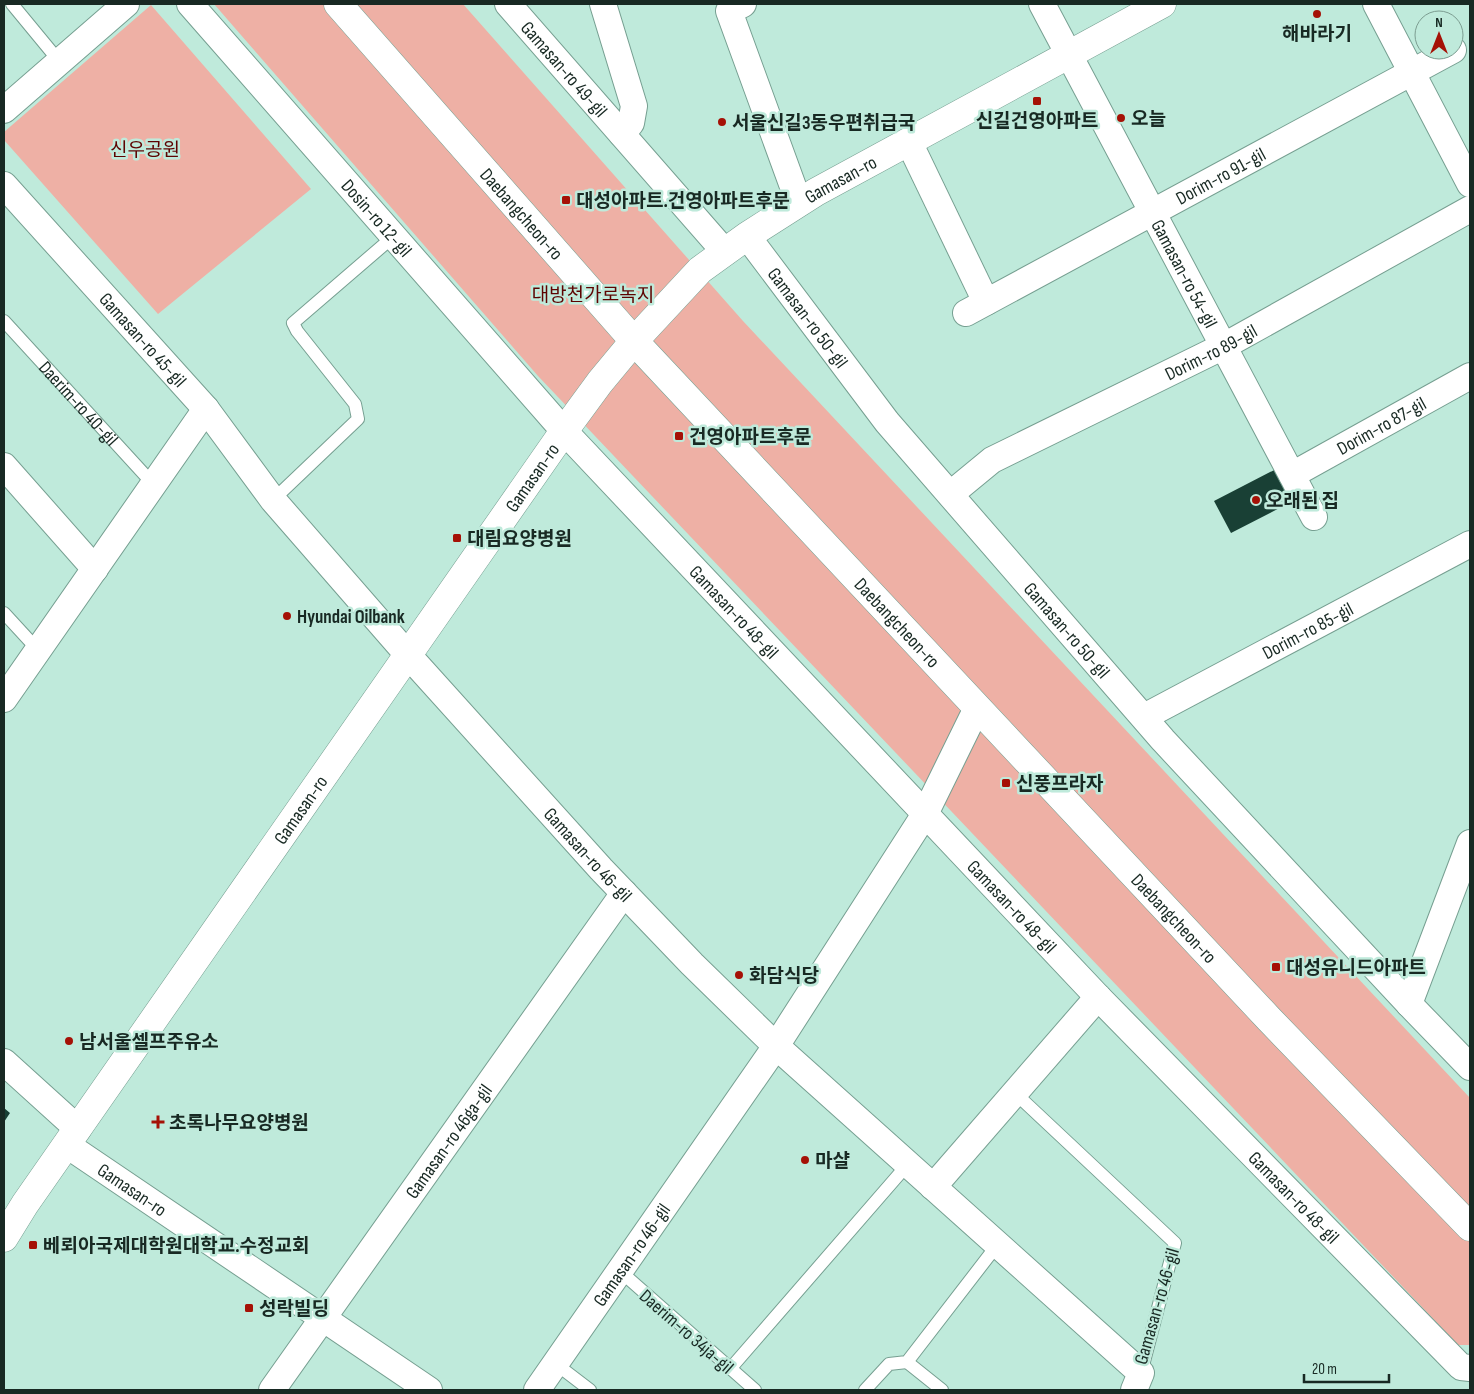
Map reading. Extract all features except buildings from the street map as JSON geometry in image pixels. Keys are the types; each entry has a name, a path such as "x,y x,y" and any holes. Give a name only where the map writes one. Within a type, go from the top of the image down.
{"main road":[{"name":"Daebangcheon-ro","path":"338,4 634,341 1269,1019 1470,1227"},
{"name":"Gamasan-ro","path":"4,1238 72,1137 564,431 600,382 634,341 700,270 747,236 799,203 1162,4"}],"street":[{"path":"4,110 126,4"},
{"name":"Dosin-ro 12-gil","path":"190,4 564,431"},
{"name":"Gamasan-ro 49-gil","path":"508,4 725,252"},
{"name":"Gamasan-ro 49-gil","path":"602,4 634,106 631,123 622,134"},
{"path":"744,4 729,11 799,203"},
{"path":"1042,4 1070,55"},
{"path":"1376,4 1470,184"},
{"name":"Gamasan-ro 54-gil","path":"1070,55 1314,517"},
{"name":"Dorim-ro 91-gil","path":"909,142 976,307 1435,60"},
{"name":"Gamasan-ro 45-gil","path":"4,185 206,409 273,500 408,655"},
{"name":"Dorim-ro 89-gil","path":"952,496 958,488 992,460 1224,346 1470,209"},
{"name":"Gamasan-ro 50-gil","path":"747,236 887,422 1144,717 1409,1004 1470,1066"},
{"name":"Dorim-ro 87-gil","path":"1292,475 1470,376"},
{"path":"4,699 206,409"},
{"name":"Gamasan-ro 48-gil","path":"564,431 1098,997 1461,1367 1470,1368"},
{"path":"4,466 95,569"},
{"name":"Dorim-ro 85-gil","path":"1144,717 1470,544"},
{"name":"Gamasan-ro 46-gil","path":"408,655 624,893 692,964 776,1046 998,1244 1137,1381"},
{"name":"Gamasan-ro 46-gil","path":"537,1390 776,1046 925,814 977,708"},
{"path":"1409,1004 1470,843"},
{"name":"Gamasan-ro 46ga-gil","path":"272,1390 624,893"},
{"path":"933,1187 1098,997"},
{"path":"4,1062 72,1137"},
{"name":"Gamasan-ro","path":"72,1137 322,1318 429,1390"}],"lane":[{"path":"12,4 60,61"},
{"path":"273,500 358,419 355,404 297,331 293,323 394,236"},
{"name":"Daerim-ro 40-gil","path":"4,320 154,486"},
{"path":"4,613 38,650"},
{"name":"Gamasan-ro 46-gil","path":"1015,1093 1175,1242 1137,1381"},
{"path":"730,1369 908,1164"},
{"path":"907,1362 998,1244"},
{"name":"Daerim-ro 34ja-gil","path":"620,1272 755,1390"},
{"path":"865,1390 889,1364 907,1362 942,1390"},
{"path":"556,1364 590,1390"}],"green space":[{"name":"대방천가로녹지","path":"214,4 463,4 743,321 1470,1098 1470,1345 1458,1345 538,376"},
{"name":"신우공원","path":"151,5 311,189 158,314 4,140 4,132"}],"place":[{"name":"해바라기","path":"1317,14"},
{"name":"신길건영아파트","path":"1037,101"},
{"name":"오늘","path":"1121,118"},
{"name":"서울신길3동우편취급국","path":"722,122"},
{"name":"대성아파트.건영아파트후문","path":"566,200"},
{"name":"건영아파트후문","path":"679,436"},
{"name":"오래된 집","path":"1256,500"},
{"name":"대림요양병원","path":"457,538"},
{"name":"Hyundai Oilbank","path":"287,616"},
{"name":"신풍프라자","path":"1006,783"},
{"name":"대성유니드아파트","path":"1276,967"},
{"name":"화담식당","path":"739,975"},
{"name":"남서울셀프주유소","path":"69,1041"},
{"name":"초록나무요양병원","path":"158,1122"},
{"name":"마샬","path":"805,1160"},
{"name":"베뢰아국제대학원대학교.수정교회","path":"33,1245"},
{"name":"성락빌딩","path":"249,1308"}]}
